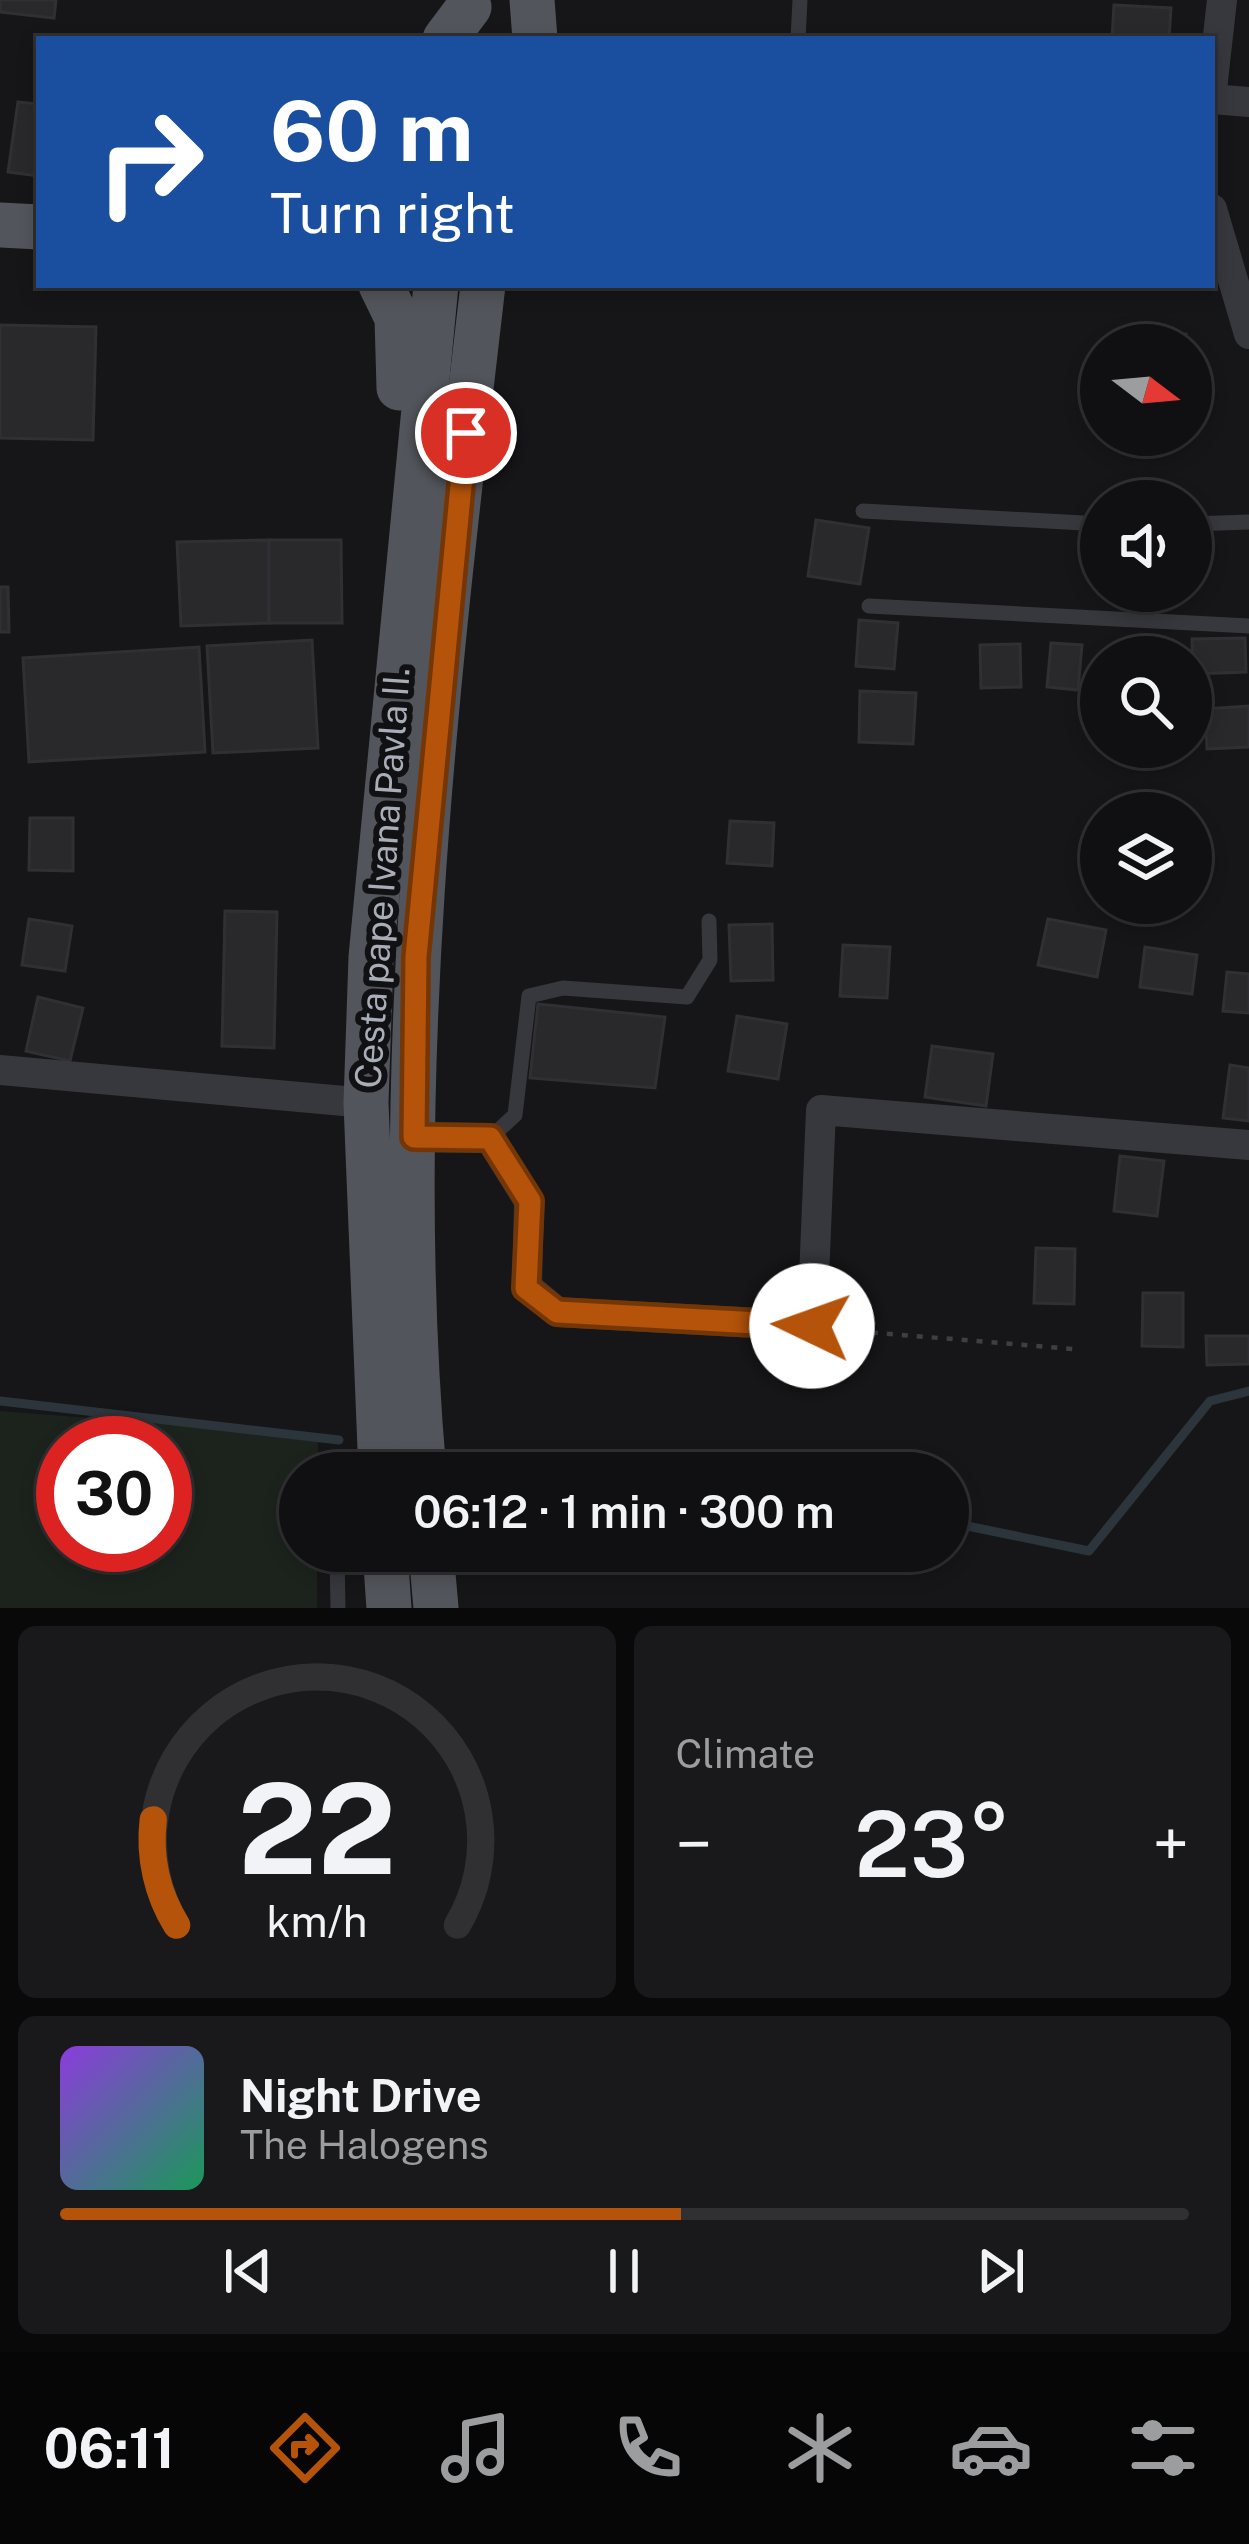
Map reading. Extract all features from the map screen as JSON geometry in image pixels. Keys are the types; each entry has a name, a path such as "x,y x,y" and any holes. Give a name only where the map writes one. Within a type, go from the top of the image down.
{"main road":[{"path":"510,36 514,0"},
{"path":"532,0 535,36"},
{"path":"0,225 36,226"},
{"path":"383,288 398,318 399,395 418,441"},
{"name":"Cesta pape Ivana Pavla II.","path":"380,1452 366,1103 380,830 436,288"},
{"name":"Cesta pape Ivana Pavla II.","path":"423,1452 414,1295 418,933 483,288"},
{"path":"471,389 500,343 508,288"},
{"path":"387,1572 389,1608"},
{"path":"433,1572 436,1608"}],"street":[{"path":"1215,75 1231,2"},
{"path":"1215,99 1249,102"},
{"path":"1215,214 1237,250 1249,334"},
{"path":"0,1070 366,1103"},
{"path":"414,1137 490,1138 530,1201 526,1288 557,1312 812,1326 821,1110 1249,1145"}],"lane":[{"path":"798,36 800,0"},
{"path":"862,511 1080,523"},
{"path":"1212,523 1249,522"},
{"path":"869,606 1249,626"},
{"path":"490,1138 515,1114 529,996 563,988 687,997 710,960 709,921"},
{"path":"337,1572 338,1608"}],"path":[{"path":"812,1326 1073,1348"}],"shaded area":[{"path":"0,1411 64,1416 36,1416 36,1572 192,1572 192,1426 318,1436 318,1452 279,1452 279,1572 317,1572 317,1608 0,1608"}],"building":[{"path":"0,0 56,0 54,18 0,12"},
{"path":"1114,5 1171,8 1169,36 1112,36"},
{"path":"18,102 36,104 36,176 8,172"},
{"path":"0,325 96,327 93,440 0,438"},
{"path":"816,520 869,528 860,584 808,576"},
{"path":"269,540 269,623 181,626 177,542"},
{"path":"269,540 341,540 342,623 269,623"},
{"path":"0,587 8,587 9,632 0,632"},
{"path":"859,620 898,623 894,669 856,666"},
{"path":"1245,638 1246,672 1212,673 1212,639"},
{"path":"312,640 318,748 213,753 207,646"},
{"path":"1051,643 1080,645 1078,690 1047,687"},
{"path":"1020,644 1021,687 981,688 980,645"},
{"path":"199,647 205,752 29,762 23,658"},
{"path":"860,691 916,693 913,744 859,742"},
{"path":"1249,706 1249,747 1212,749 1212,709"},
{"path":"30,818 73,818 73,871 29,870"},
{"path":"730,821 774,823 772,866 727,863"},
{"path":"225,911 277,912 274,1048 222,1046"},
{"path":"29,919 72,926 65,971 22,965"},
{"path":"1048,919 1106,930 1097,977 1038,965"},
{"path":"772,924 773,980 731,981 729,925"},
{"path":"843,945 890,947 887,998 840,996"},
{"path":"1145,947 1197,955 1192,994 1140,987"},
{"path":"1227,972 1249,974 1249,1013 1223,1011"},
{"path":"38,997 83,1008 70,1061 26,1051"},
{"path":"538,1004 665,1017 655,1088 530,1078"},
{"path":"737,1016 787,1024 778,1079 728,1071"},
{"path":"932,1046 993,1054 986,1106 925,1097"},
{"path":"1230,1065 1249,1068 1249,1121 1223,1118"},
{"path":"1120,1156 1164,1161 1157,1216 1114,1211"},
{"path":"1036,1248 1075,1249 1074,1304 1034,1303"},
{"path":"1143,1293 1183,1293 1183,1347 1142,1346"},
{"path":"1206,1336 1249,1336 1249,1364 1207,1365"}],"waterway":[{"path":"969,1526 1089,1551 1210,1401 1249,1391"},
{"path":"0,1401 339,1440"}],"route":[{"path":"466,433 437,694 416,957 414,1137 490,1138 530,1201 526,1288 557,1312 812,1326"}]}
